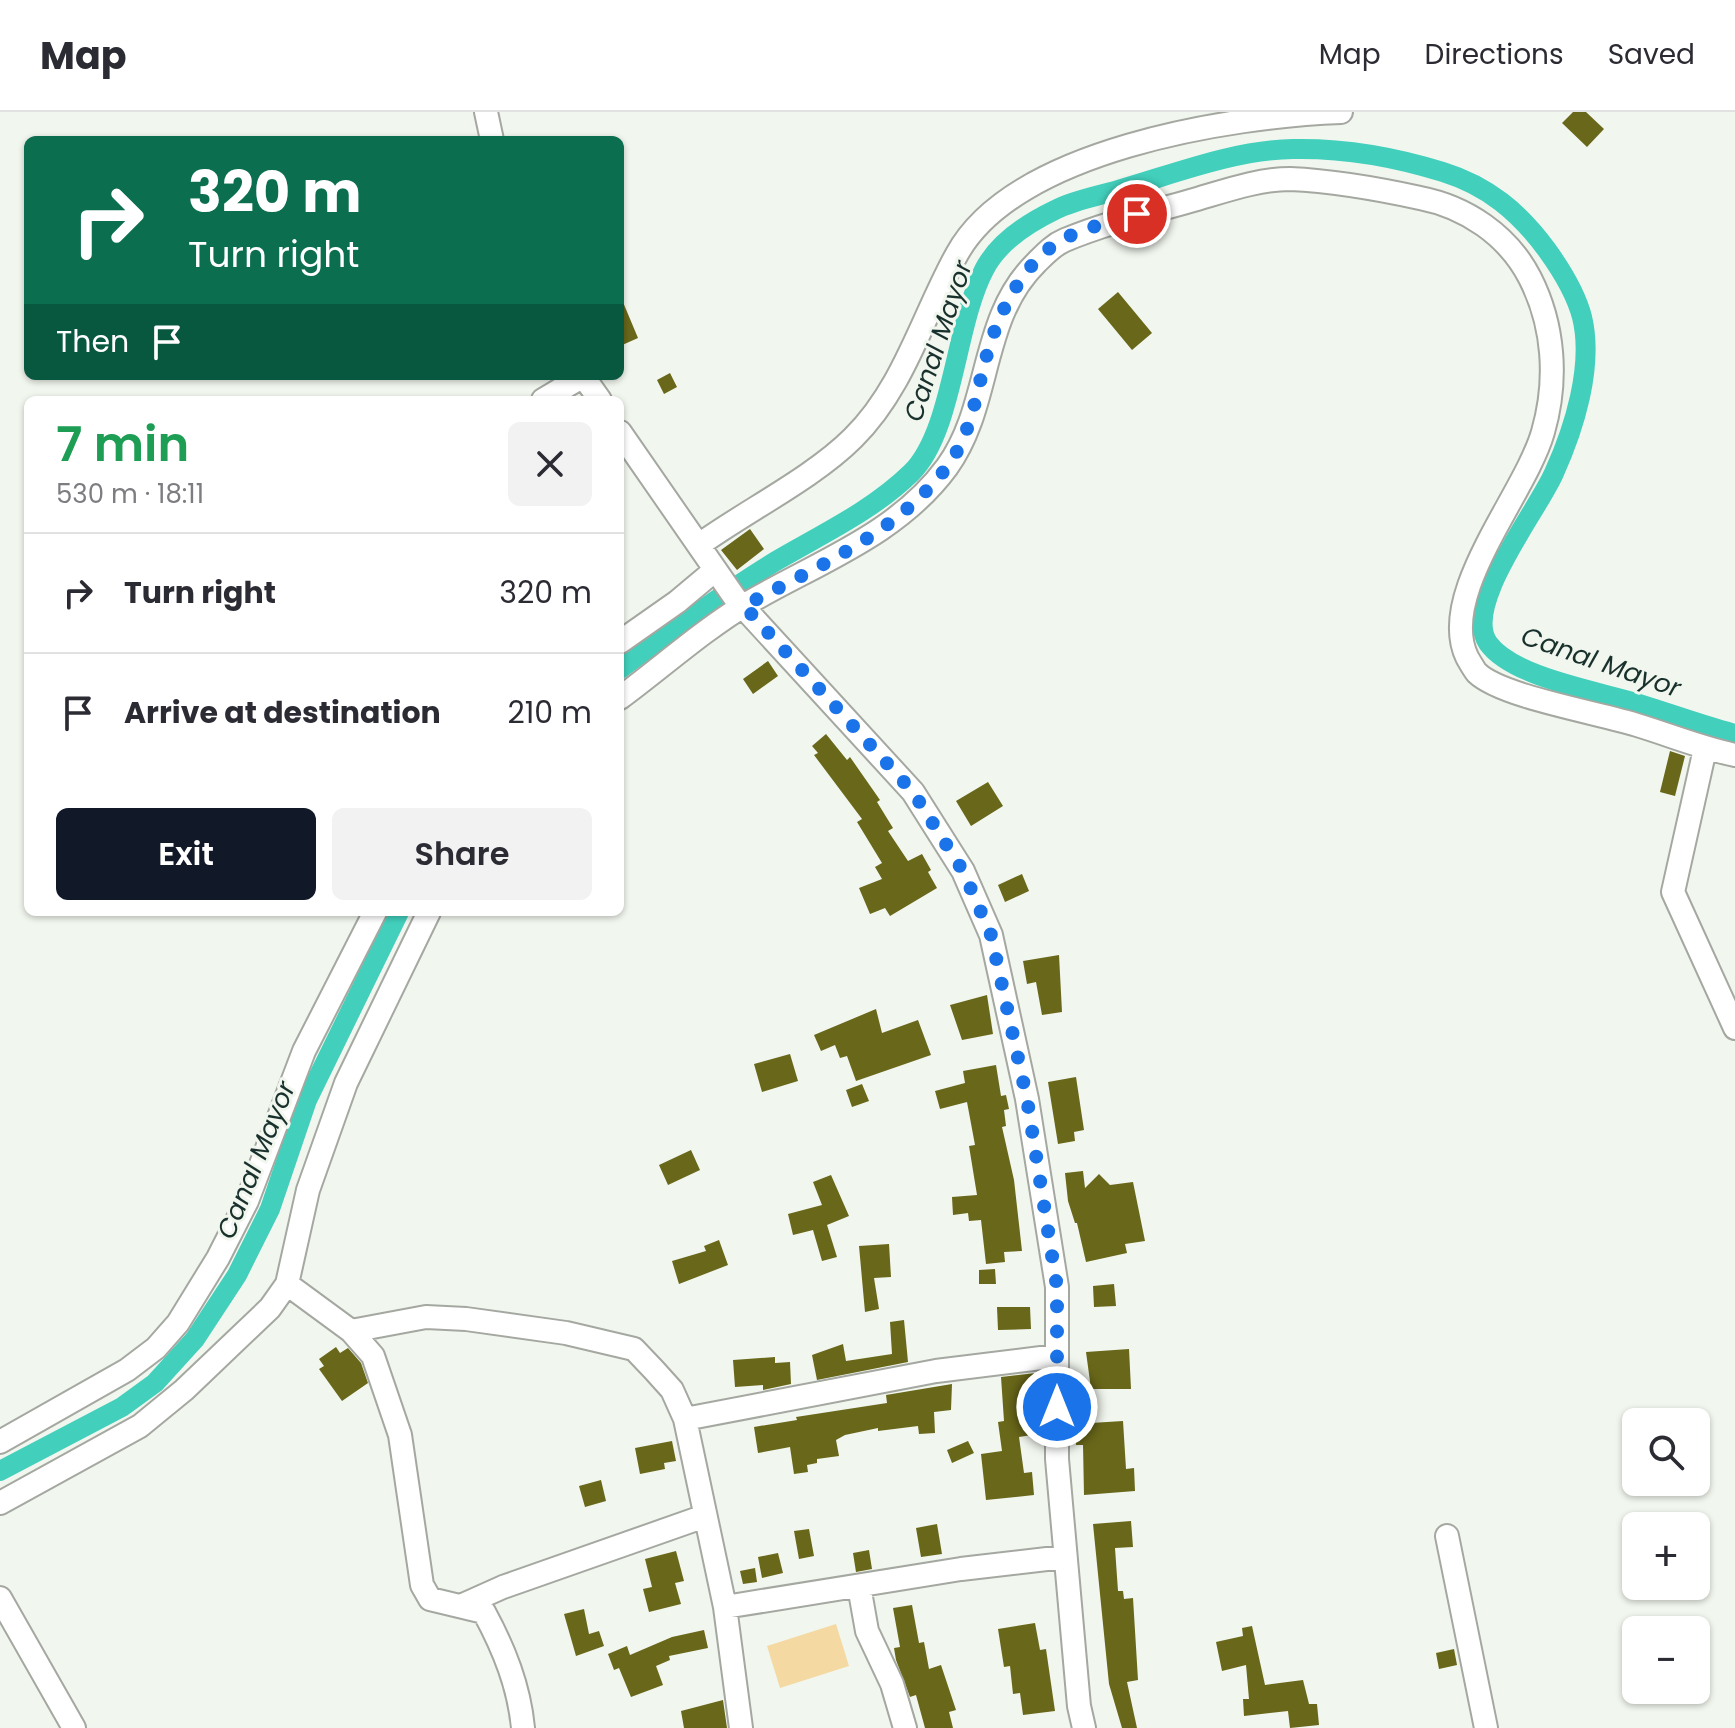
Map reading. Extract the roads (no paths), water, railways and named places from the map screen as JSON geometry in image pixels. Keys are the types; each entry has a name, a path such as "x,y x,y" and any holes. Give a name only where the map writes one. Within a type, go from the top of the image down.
{"street":[{"path":"486,112 491,136"},
{"path":"699,545 853,439 899,376 958,252 981,221 1027,186 1130,147 1197,129 1250,118 1341,112"},
{"path":"624,695 739,602 875,535 924,493 948,465 966,434 979,396 989,347 1009,300 1026,273 1057,243 1137,214 1230,189 1287,179 1436,201 1468,213 1508,246 1526,270 1543,303 1550,335 1552,371 1543,431 1466,593 1460,625 1468,661 1477,673 1497,684 1640,726 1705,749 1735,755"},
{"path":"550,396 576,380"},
{"path":"624,438 739,602 913,792 963,871 991,935 1024,1085 1057,1287 1057,1459 1064,1557 1084,1728"},
{"path":"624,639 718,575"},
{"path":"1705,749 1673,892 1735,1028"},
{"path":"0,1442 127,1370 156,1348 178,1323 218,1258 247,1201 304,1051 373,916"},
{"path":"0,1503 140,1426 270,1308 287,1284 308,1190 323,1144 370,1027 427,916"},
{"path":"287,1284 351,1331 373,1356 400,1435 422,1585 430,1599 451,1606 465,1604 705,1516"},
{"path":"351,1331 426,1317 466,1319 566,1333 634,1349 672,1390 685,1419 725,1607 741,1728"},
{"path":"685,1419 920,1373 1057,1356"},
{"path":"1447,1536 1486,1728"},
{"path":"725,1607 1064,1557"},
{"path":"859,1586 867,1631 892,1684 905,1728"},
{"path":"0,1598 74,1728"},
{"path":"465,1604 484,1612 504,1648 521,1706 523,1728"}],"waterway":[{"name":"Canal Mayor","path":"624,666 736,586 863,510 911,473 925,455 936,432 966,319 984,270 997,251 1024,227 1070,204 1204,164 1271,150 1331,150 1369,154 1425,167 1459,178 1488,193 1514,212 1547,250 1572,290 1582,317 1586,356 1575,417 1554,473 1493,583 1485,606 1483,626 1488,643 1500,655 1535,674 1735,734"},
{"name":"Canal Mayor","path":"0,1471 122,1407 155,1383 195,1339 237,1275 270,1209 307,1100 397,916"}]}
